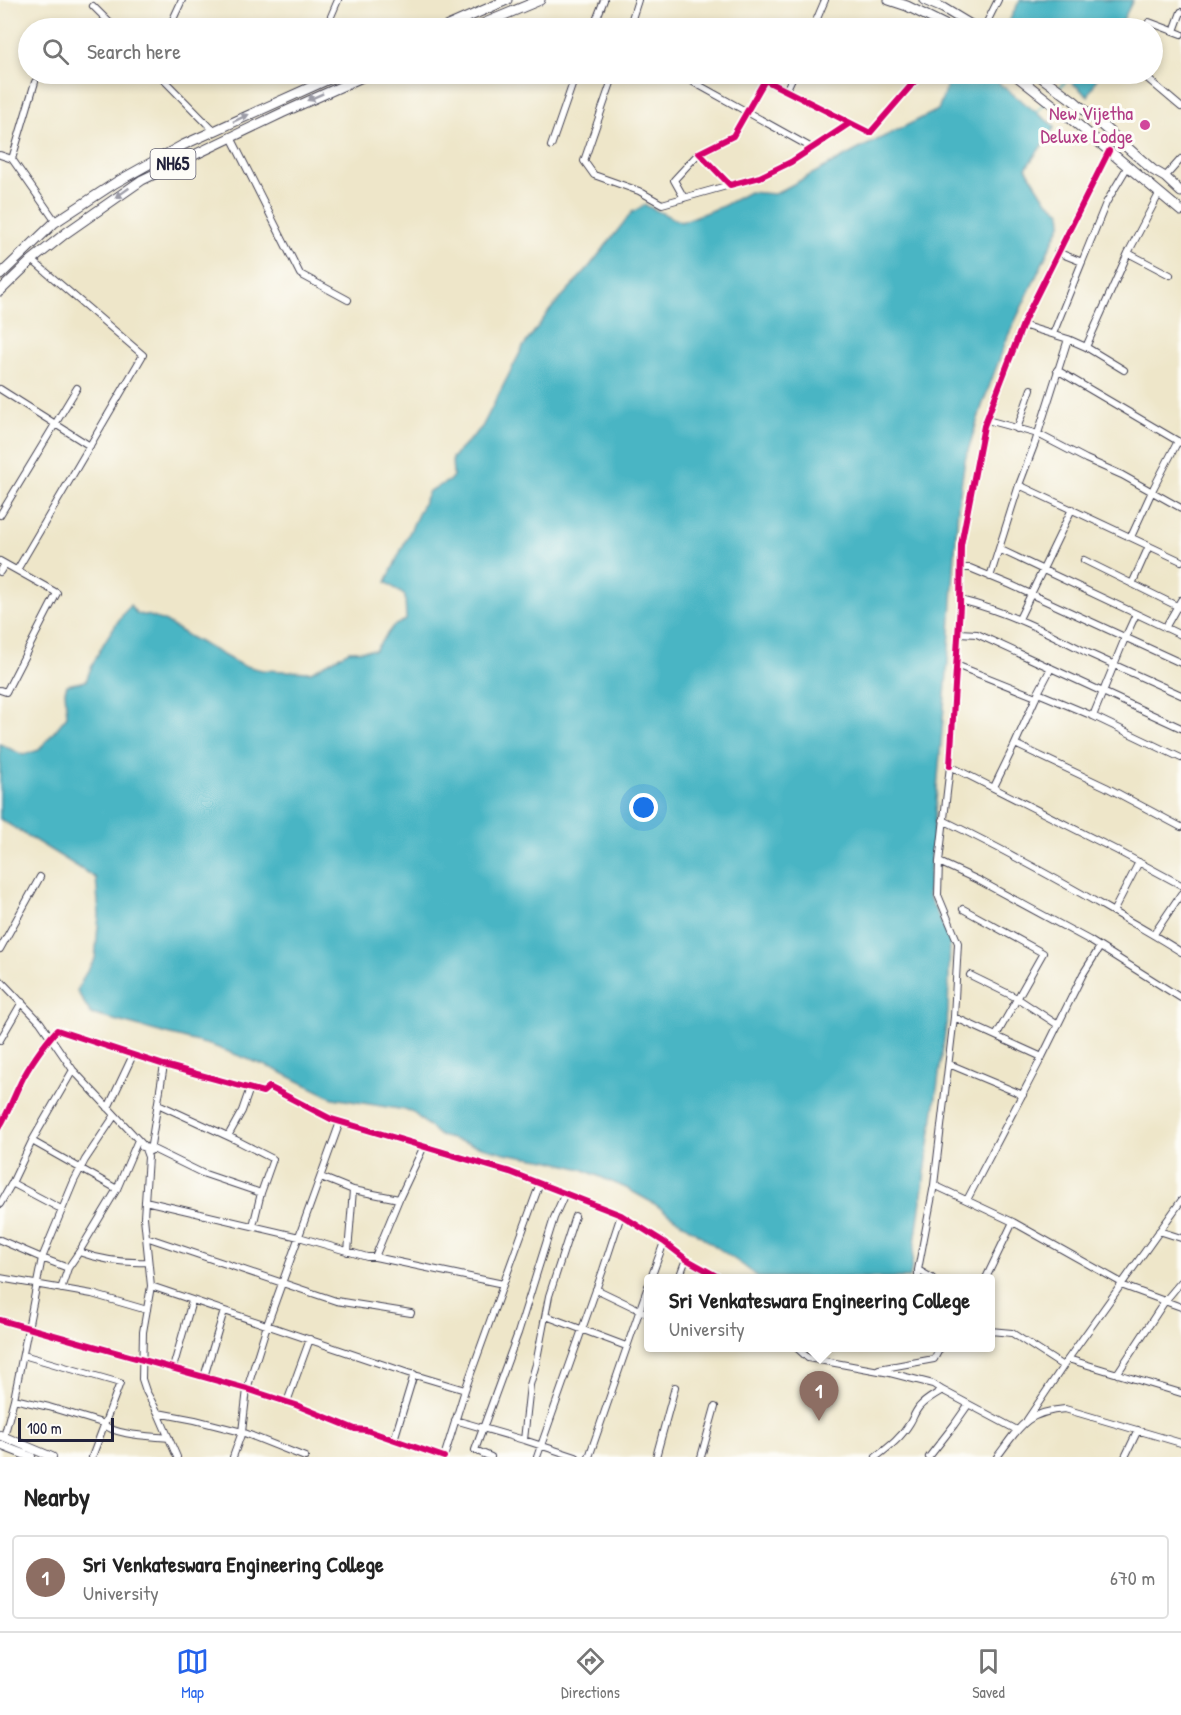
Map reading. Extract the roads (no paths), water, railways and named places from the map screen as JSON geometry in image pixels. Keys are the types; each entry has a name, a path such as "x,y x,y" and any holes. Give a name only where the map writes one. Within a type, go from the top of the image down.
{"highway":[{"path":"462,18 493,2 507,0"},
{"path":"497,18 540,0"},
{"path":"889,0 931,18"},
{"path":"924,0 960,18"},
{"name":"NH65","path":"0,275 56,222 115,183 183,145 317,84"},
{"name":"NH65","path":"0,291 32,260 66,233 142,180 347,84"},
{"path":"1027,84 1180,211"},
{"path":"1050,84 1074,101 1153,170 1181,191"}],"main road":[{"path":"1,1439 31,1457"},
{"path":"1,1439 52,1457"}],"street":[{"path":"174,18 182,0"},
{"path":"330,18 338,0"},
{"path":"597,18 604,0"},
{"path":"632,18 638,0"},
{"path":"817,18 825,0"},
{"path":"989,18 999,0"},
{"path":"93,6 105,18"},
{"path":"1174,31 1181,12"},
{"path":"1163,27 1181,34"},
{"path":"12,159 34,84"},
{"path":"169,84 214,130"},
{"path":"551,146 573,84"},
{"path":"611,84 584,161 594,175 639,191 662,204 760,177 791,162 850,123"},
{"path":"697,84 812,148"},
{"path":"684,198 674,180 699,153 733,136 763,84"},
{"path":"773,84 870,133 912,84"},
{"path":"786,91 789,84"},
{"path":"1154,84 1181,107"},
{"path":"231,137 300,274 348,300"},
{"path":"918,1274 934,1185 954,1017 958,943 938,895 939,862 950,766 961,545 987,420 1022,325 1109,151"},
{"path":"699,153 730,185"},
{"path":"0,155 12,159 56,222"},
{"path":"1165,177 1181,159"},
{"path":"1053,334 1106,203 1128,166"},
{"path":"1086,347 1128,253 1159,194"},
{"path":"1057,252 1082,262"},
{"path":"1128,253 1170,275"},
{"path":"16,570 143,355 32,260"},
{"path":"1022,325 1068,339 1124,370"},
{"path":"990,577 1068,339"},
{"path":"1057,370 1179,442 1131,537"},
{"path":"0,515 78,388"},
{"path":"0,389 90,446"},
{"path":"1017,429 1031,389"},
{"path":"987,420 1038,434 1122,475 1181,508"},
{"path":"1019,485 1181,561"},
{"path":"1019,619 1072,509"},
{"path":"1132,584 1149,546"},
{"path":"999,549 1181,635"},
{"path":"1084,560 1132,584 1180,604 1165,627"},
{"path":"0,572 3,562 57,592 6,692 0,690"},
{"path":"961,568 970,568 1181,663"},
{"path":"960,600 982,605 1019,619 1181,695"},
{"path":"1093,716 1113,665 1137,614"},
{"path":"958,633 976,634 1181,728"},
{"path":"956,665 1093,716 1181,758"},
{"path":"994,787 1051,669"},
{"path":"1015,744 1106,787 1181,827"},
{"path":"950,766 1181,885"},
{"path":"943,820 1000,848 1154,934 1181,952"},
{"path":"939,862 980,880 1100,947 1181,998"},
{"path":"1113,912 1139,862"},
{"path":"0,949 40,877"},
{"path":"1154,934 1179,903 1181,894"},
{"path":"963,909 1043,953 996,1036"},
{"path":"967,1200 1023,1095 1083,974 1100,947"},
{"path":"970,975 1017,999 1058,1025"},
{"path":"0,980 40,1022 73,1070 138,1140 147,1147 202,1173 261,1193"},
{"path":"0,1040 22,1002"},
{"path":"954,1017 1042,1057"},
{"path":"0,1126 21,1082 57,1030 164,1065 263,1092 269,1087 331,1119 540,1183 621,1215 711,1274"},
{"path":"108,1108 133,1055"},
{"path":"949,1064 1023,1095"},
{"path":"164,1065 158,1104 147,1147 146,1237 151,1286 143,1332 142,1379 177,1457"},
{"path":"0,1204 32,1141 73,1070"},
{"path":"228,1136 242,1111 250,1088"},
{"path":"158,1104 273,1159 253,1226"},
{"path":"1,1439 14,1399 42,1258 80,1169 115,1115"},
{"path":"233,1457 242,1432 247,1389 267,1325 340,1122"},
{"path":"61,1289 68,1268 117,1189 138,1140"},
{"path":"32,1141 117,1189"},
{"path":"375,1257 424,1146"},
{"path":"134,1149 147,1147"},
{"path":"321,1177 353,1190 399,1199"},
{"path":"12,1183 61,1209"},
{"path":"0,1320 247,1389 355,1429 366,1430 444,1457 465,1390 540,1183"},
{"path":"934,1185 1013,1222 1122,1284 1181,1307"},
{"path":"348,1252 353,1190"},
{"path":"491,1457 475,1450 518,1333 554,1218 565,1193"},
{"path":"145,1201 299,1237 367,1257 503,1284"},
{"path":"997,1457 1027,1420 1181,1201"},
{"path":"537,1457 621,1215"},
{"path":"524,1440 530,1385 537,1364 549,1296 575,1216"},
{"path":"988,1274 1013,1222"},
{"path":"1159,1230 1181,1238"},
{"path":"146,1237 336,1301 411,1313"},
{"path":"0,1240 68,1268"},
{"path":"652,1274 664,1242"},
{"path":"79,1252 113,1261 148,1262"},
{"path":"680,1274 686,1259"},
{"path":"918,1270 925,1274"},
{"path":"0,1278 92,1294 147,1310"},
{"path":"1117,1374 1165,1301 1181,1282"},
{"path":"151,1286 465,1390"},
{"path":"596,1289 644,1312"},
{"path":"589,1457 644,1297"},
{"path":"173,1368 192,1300"},
{"path":"204,1377 224,1311"},
{"path":"546,1316 626,1346"},
{"path":"995,1332 1012,1333 1063,1366"},
{"path":"287,1402 310,1339"},
{"path":"802,1352 808,1358 933,1384 1017,1430"},
{"path":"874,1370 934,1359 938,1352"},
{"path":"23,1355 120,1383 92,1457"},
{"path":"1068,1359 1181,1393"},
{"path":"394,1440 414,1374"},
{"path":"656,1457 675,1387"},
{"path":"876,1457 902,1435 922,1403 942,1390"},
{"path":"14,1399 102,1423 118,1431 169,1438"},
{"path":"929,1457 968,1404"},
{"path":"701,1457 715,1407"},
{"path":"1027,1420 1047,1410 1065,1409 1181,1443"},
{"path":"158,1413 242,1432 305,1457"},
{"path":"455,1420 576,1457"},
{"path":"1125,1457 1138,1430"}],"water":[{"path":"1020,0 1133,0 1124,18 1011,18"},
{"path":"947,84 1000,84 1055,127 1026,168 1046,200 1061,212 1062,222 1008,336 982,406 965,460 958,506 949,649 928,895 950,940 948,1012 911,1274 754,1274 653,1203 626,1188 582,1169 509,1154 440,1136 411,1111 333,1098 274,1069 213,1046 91,1014 77,991 95,959 99,915 96,878 0,819 0,744 23,755 39,750 67,716 65,691 67,685 86,681 105,642 130,605 137,614 166,622 241,665 262,670 311,672 349,651 375,650 393,626 406,620 405,596 386,582 429,491 449,481 453,476 452,458 482,427 523,347 550,310 589,267 632,212 645,205 681,222 723,206 749,192 775,194 938,110"},
{"path":"1074,84 1094,84 1088,96"}],"waterway":[{"path":"1060,87 1063,84"},
{"path":"1036,113 1046,102"}],"place":[{"name":"New Vijetha Deluxe Lodge","path":"1145,125"},
{"name":"Sri Venkateswara Engineering College","path":"819,1421"}]}
